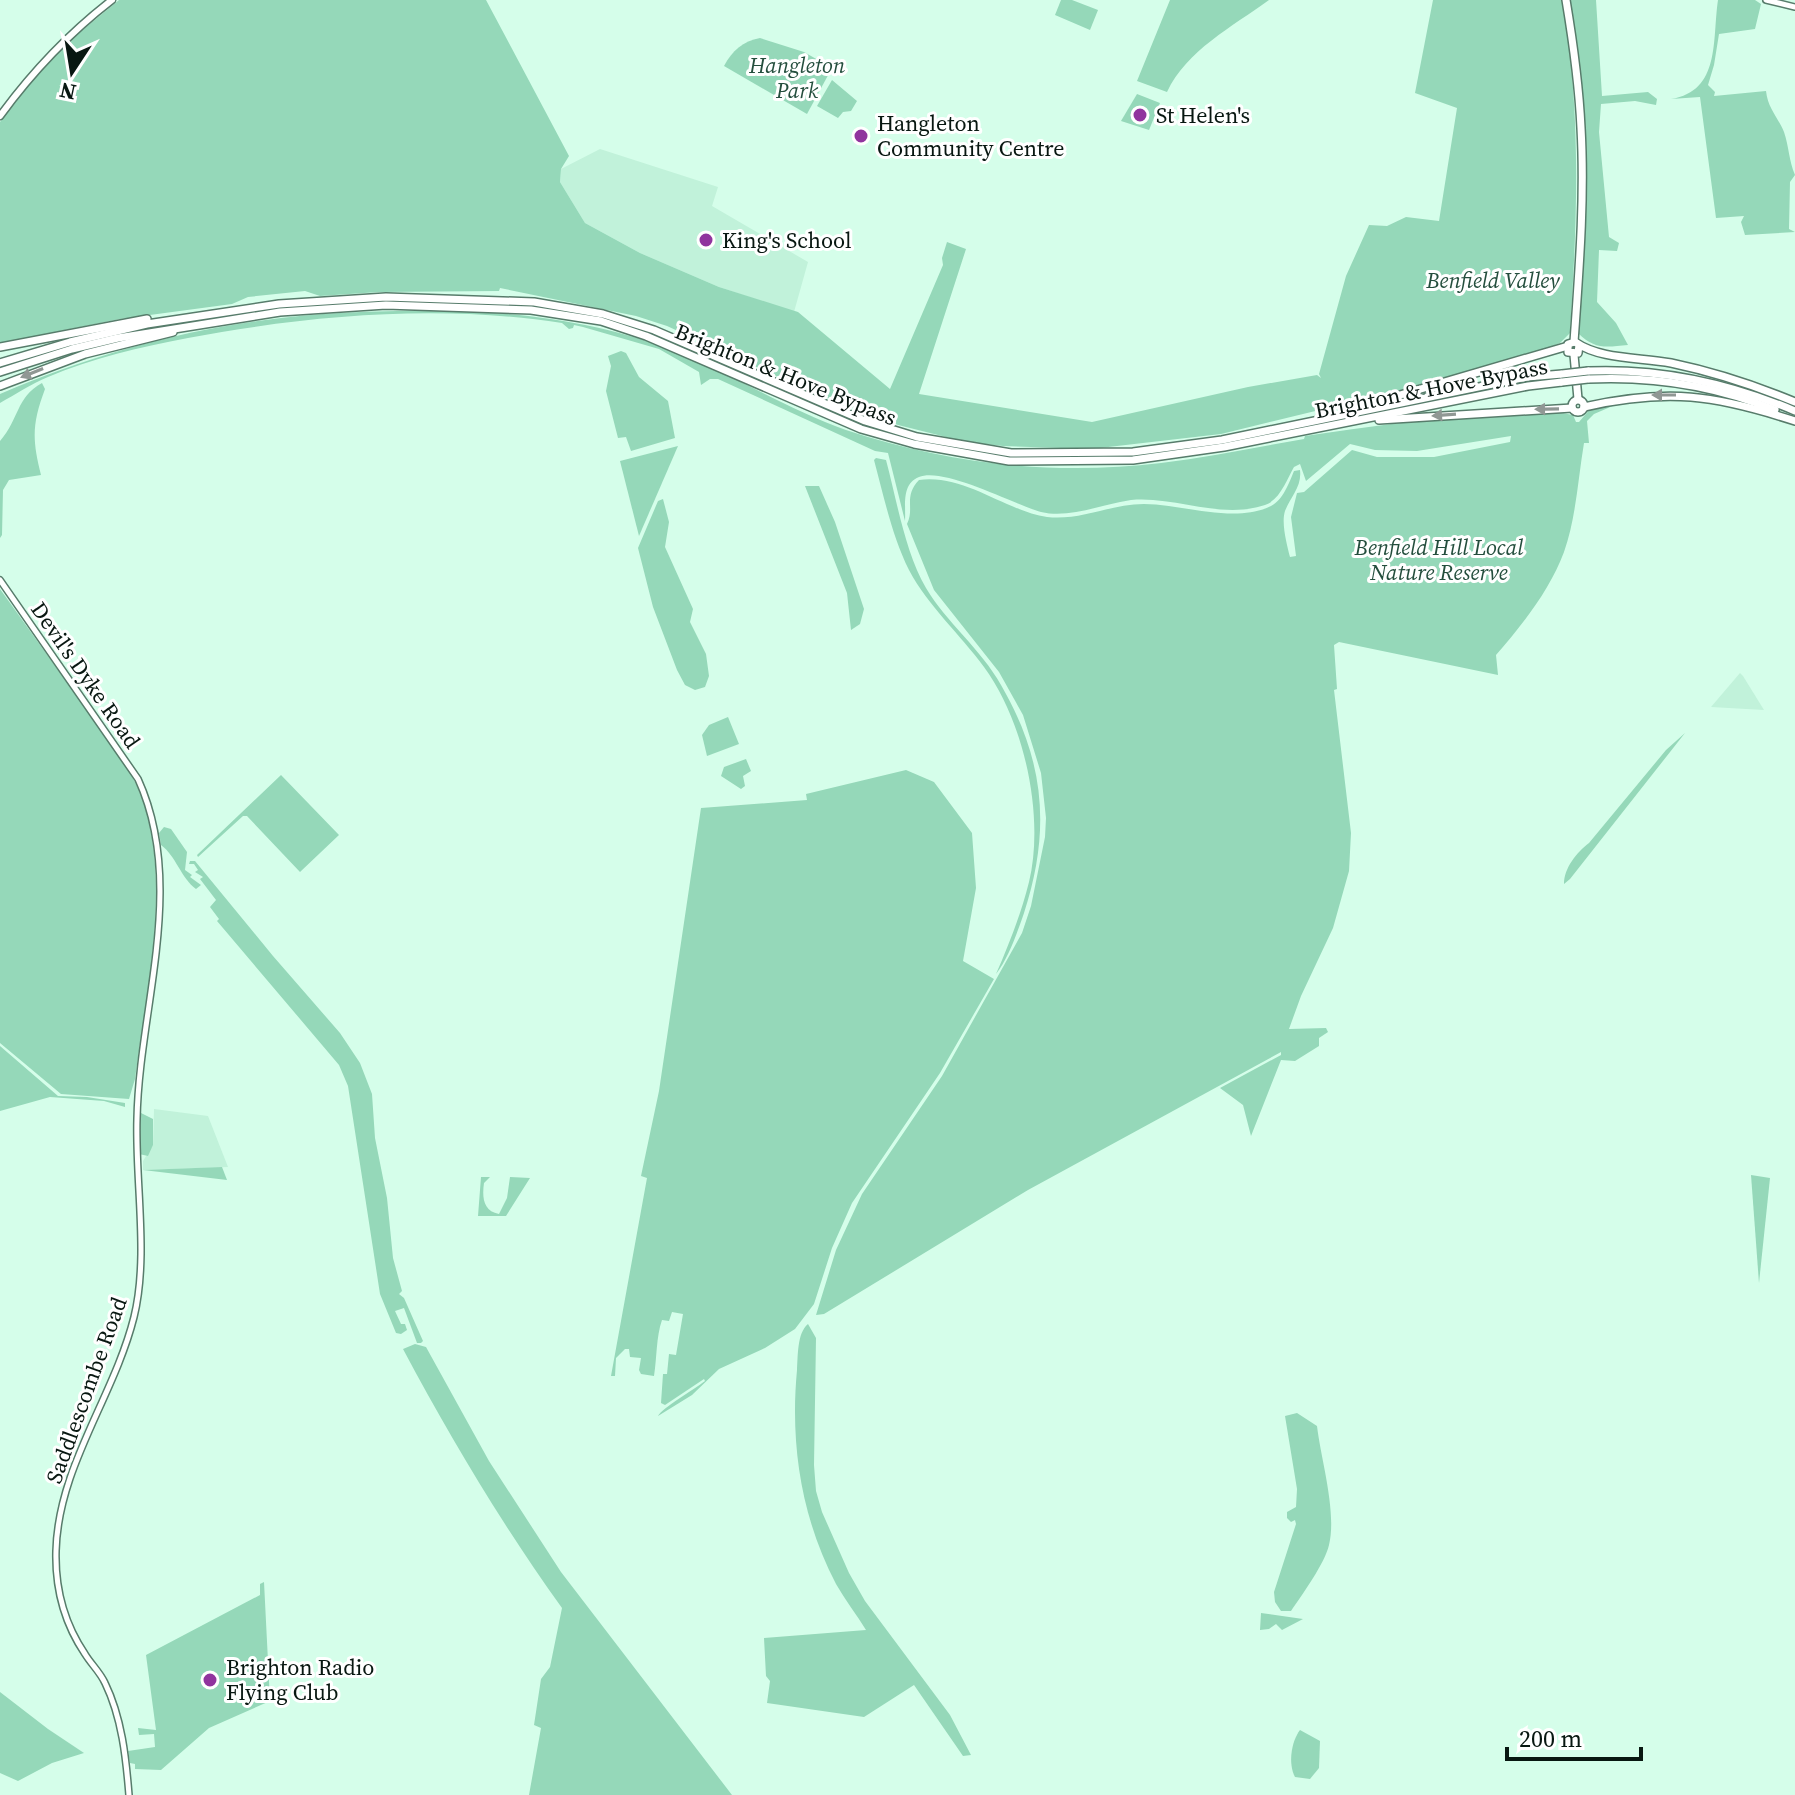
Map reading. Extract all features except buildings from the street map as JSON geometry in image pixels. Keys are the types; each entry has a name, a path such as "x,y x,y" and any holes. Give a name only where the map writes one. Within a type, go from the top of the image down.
{"highway":[{"path":"1566,0 1574,46 1581,129 1580,257 1574,344 1579,352 1574,355 1578,399"},
{"name":"Brighton & Hove Bypass","path":"0,363 70,342 180,318 279,304 371,298 534,302 603,314 654,330 865,421 917,437 1011,453 1133,452 1222,440 1527,377 1562,378"},
{"name":"Brighton & Hove Bypass","path":"0,372 72,349 149,332 280,312 386,305 531,310 601,321 690,354 861,429 928,448 1009,461 1133,460 1224,447 1562,378 1635,371 1683,377 1754,394 1795,411"},
{"path":"0,347 101,326 180,318"},
{"path":"0,386 85,354 214,321"},
{"path":"1315,420 1574,344 1591,351 1670,363 1745,381 1795,402"},
{"name":"Brighton & Hove Bypass","path":"1588,375 1642,379 1716,391 1750,400 1795,420"},
{"path":"1345,423 1521,410 1572,408 1579,412 1584,407 1632,397 1672,395 1715,398 1795,420"},
{"path":"1578,399 1584,407"},
{"path":"1572,408 1572,402 1578,399"}],"main road":[{"path":"0,116 43,60 77,26 112,0"}],"street":[{"path":"1766,0 1795,7"},
{"name":"Devil's Dyke Road","path":"0,580 124,757 143,790"},
{"name":"Saddlescombe Road","path":"129,1795 124,1749 111,1698 71,1631 62,1608 56,1582 56,1549 62,1504 133,1318 139,1283 137,1105 155,953 160,875 158,846 143,790"}],"shaded area":[{"path":"600,149 718,187 712,206 808,262 794,312 719,287 640,253 585,223 560,182 561,169"},
{"path":"1740,673 1764,710 1711,707"},
{"path":"154,1109 208,1116 228,1167 143,1170 143,1161 153,1145"}],"green space":[{"name":"Benfield Valley","path":"119,0 486,0 569,156 561,169 560,182 585,223 640,253 719,287 798,312 890,389 943,265 947,242 966,249 919,394 1092,422 1248,387 1317,375 1321,378 1319,374 1346,276 1369,225 1387,226 1406,217 1439,221 1457,108 1415,93 1433,0 1562,0 1573,83 1576,166 1570,333 1560,343 1550,347 1402,390 1221,434 1091,449 966,442 898,425 804,389 667,326 636,316 500,288 499,291 320,296 305,291 248,297 232,304 120,319 0,343 0,122 40,71 74,37"},
{"path":"1061,0 1072,0 1098,10 1090,30 1055,15"},
{"path":"1170,0 1269,0 1198,52 1167,92 1137,81"},
{"path":"1569,0 1596,0 1602,96 1648,92 1657,99 1656,105 1635,101 1601,104 1599,132 1609,237 1619,243 1617,251 1599,250 1597,302 1616,323 1628,345 1595,345 1578,333 1586,166 1581,83"},
{"path":"1718,0 1755,0 1761,4 1755,29 1719,34 1708,85 1715,92 1714,96 1766,91 1784,132 1795,175 1790,182 1789,229 1795,232 1745,235 1741,222 1744,216 1716,218 1700,97 1671,99 1699,86 1706,75 1714,47"},
{"name":"Hangleton Park","path":"760,38 804,52 832,68 807,114 724,66 739,48"},
{"path":"832,80 857,101 851,111 843,112 838,118 817,106"},
{"path":"1137,94 1160,103 1149,130 1121,121"},
{"name":"Benfield Hill Local Nature Reserve","path":"451,310 568,322 625,335 681,354 846,430 923,451 1002,464 1121,467 1215,455 1304,439 1305,436 1462,416 1551,412 1573,415 1579,422 1591,408 1614,402 1615,405 1594,414 1587,421 1589,443 1584,443 1574,512 1564,552 1543,593 1496,655 1498,675 1339,642 1334,645 1337,689 1334,690 1351,833 1349,871 1333,928 1289,1029 1326,1028 1328,1032 1319,1038 1319,1046 1295,1061 1281,1060 1251,1136 1243,1105 1220,1088 1281,1055 1281,1052 1028,1190 824,1314 816,1315 836,1250 862,1194 942,1076 1022,933 1031,906 1045,837 1041,773 1023,715 999,672 934,590 907,524 914,486 919,480 952,482 1031,513 1059,518 1144,504 1241,513 1271,506 1285,491 1294,471 1300,470 1298,486 1284,516 1290,557 1296,556 1291,517 1297,493 1304,492 1352,450 1377,457 1434,457 1510,442 1511,436 1417,451 1375,450 1350,444 1306,481 1300,464 1294,467 1275,499 1248,509 1215,509 1165,501 1131,500 1052,514 961,482 930,475 919,477 909,485 905,521 888,453 875,451 718,379 710,379 701,385 699,372 659,349 574,325 569,329 562,323 469,314 328,318 188,338 82,364 42,380 0,403 0,394 68,367 209,329 323,314"},
{"path":"621,351 626,353 639,377 668,401 675,438 631,451 626,437 618,438 606,391 611,366 608,356"},
{"path":"42,383 45,389 35,432 41,475 9,480 3,490 0,538 0,441 27,395"},
{"path":"678,446 639,536 620,461"},
{"path":"876,458 886,460 907,542 926,588 984,659 1001,685 1016,713 1035,769 1040,824 1033,882 1015,937 996,974 1029,882 1034,828 1028,770 1010,714 998,689 975,655 925,596 909,570 889,516"},
{"path":"805,486 819,486 835,522 864,609 860,624 851,630 847,593"},
{"path":"663,499 669,522 665,547 693,609 690,622 706,654 709,676 705,687 695,690 685,685 677,670 653,607 638,548 658,501"},
{"path":"0,589 124,763 145,807 156,873 156,907 150,977 135,1079 129,1099 61,1094 0,1043"},
{"path":"728,717 739,744 707,756 702,735 709,725"},
{"path":"1685,733 1564,884 1566,872 1576,856 1666,750"},
{"path":"746,759 751,771 743,776 745,786 741,789 721,776 724,767"},
{"path":"906,770 934,782 972,833 976,888 963,961 994,979 940,1073 852,1203 832,1248 814,1304 795,1329 765,1348 719,1369 692,1395 658,1416 705,1381 665,1405 661,1403 663,1374 667,1374 669,1354 676,1355 683,1314 672,1312 669,1321 662,1320 654,1376 641,1374 641,1358 630,1357 629,1349 625,1349 616,1358 615,1376 611,1376 647,1178 641,1176 659,1091 701,808 807,800 806,794"},
{"path":"281,775 339,835 300,872 247,816 243,816 198,857 197,855"},
{"path":"164,827 171,829 187,852 185,870 201,885 196,889 161,845 159,833"},
{"path":"195,861 340,1033 360,1063 372,1094 375,1138 387,1198 393,1258 402,1291 399,1294 404,1298 423,1341 421,1343 417,1343 404,1308 395,1311 407,1330 396,1333 380,1294 348,1086 339,1065 217,921 219,919 210,907 216,900 200,879 203,877 195,872 198,870 194,864 189,864"},
{"path":"0,1046 58,1096 125,1103 125,1107 104,1101 50,1097 0,1111"},
{"path":"139,1112 153,1119 153,1145 148,1156 139,1154"},
{"path":"222,1167 227,1180 143,1170"},
{"path":"1751,1175 1770,1178 1759,1283"},
{"path":"481,1177 490,1177 484,1183 484,1198 487,1207 499,1214 507,1198 510,1177 530,1178 506,1216 478,1216"},
{"path":"808,1324 816,1338 814,1465 822,1512 865,1601 950,1715 971,1755 963,1756 914,1685 864,1717 767,1703 770,1681 766,1676 764,1638 866,1630 824,1559 806,1506 801,1480 795,1398 799,1345"},
{"path":"415,1344 426,1347 489,1461 561,1572 732,1795 529,1795 541,1728 534,1725 541,1679 550,1667 562,1608 498,1514 421,1383 403,1349"},
{"path":"1297,1413 1317,1426 1330,1502 1331,1532 1327,1552 1313,1579 1291,1611 1281,1611 1275,1602 1274,1592 1296,1524 1295,1520 1291,1522 1287,1518 1287,1512 1296,1507 1297,1489 1285,1416"},
{"name":"Brighton Radio Flying Club","path":"264,1582 270,1701 209,1728 161,1770 135,1769 135,1764 130,1763 128,1751 155,1747 154,1734 139,1735 138,1728 156,1730 146,1655 260,1595 260,1584"},
{"path":"1261,1613 1303,1619 1282,1630 1276,1624 1260,1630"},
{"path":"0,1692 84,1753 52,1763 18,1781 0,1773"},
{"path":"1300,1730 1320,1741 1319,1768 1310,1779 1295,1777 1292,1766 1293,1747"}],"place":[{"name":"St Helen's","path":"1140,115"},
{"name":"Hangleton Community Centre","path":"861,136"},
{"name":"King's School","path":"706,240"},
{"name":"Brighton Radio Flying Club","path":"210,1680"}]}
